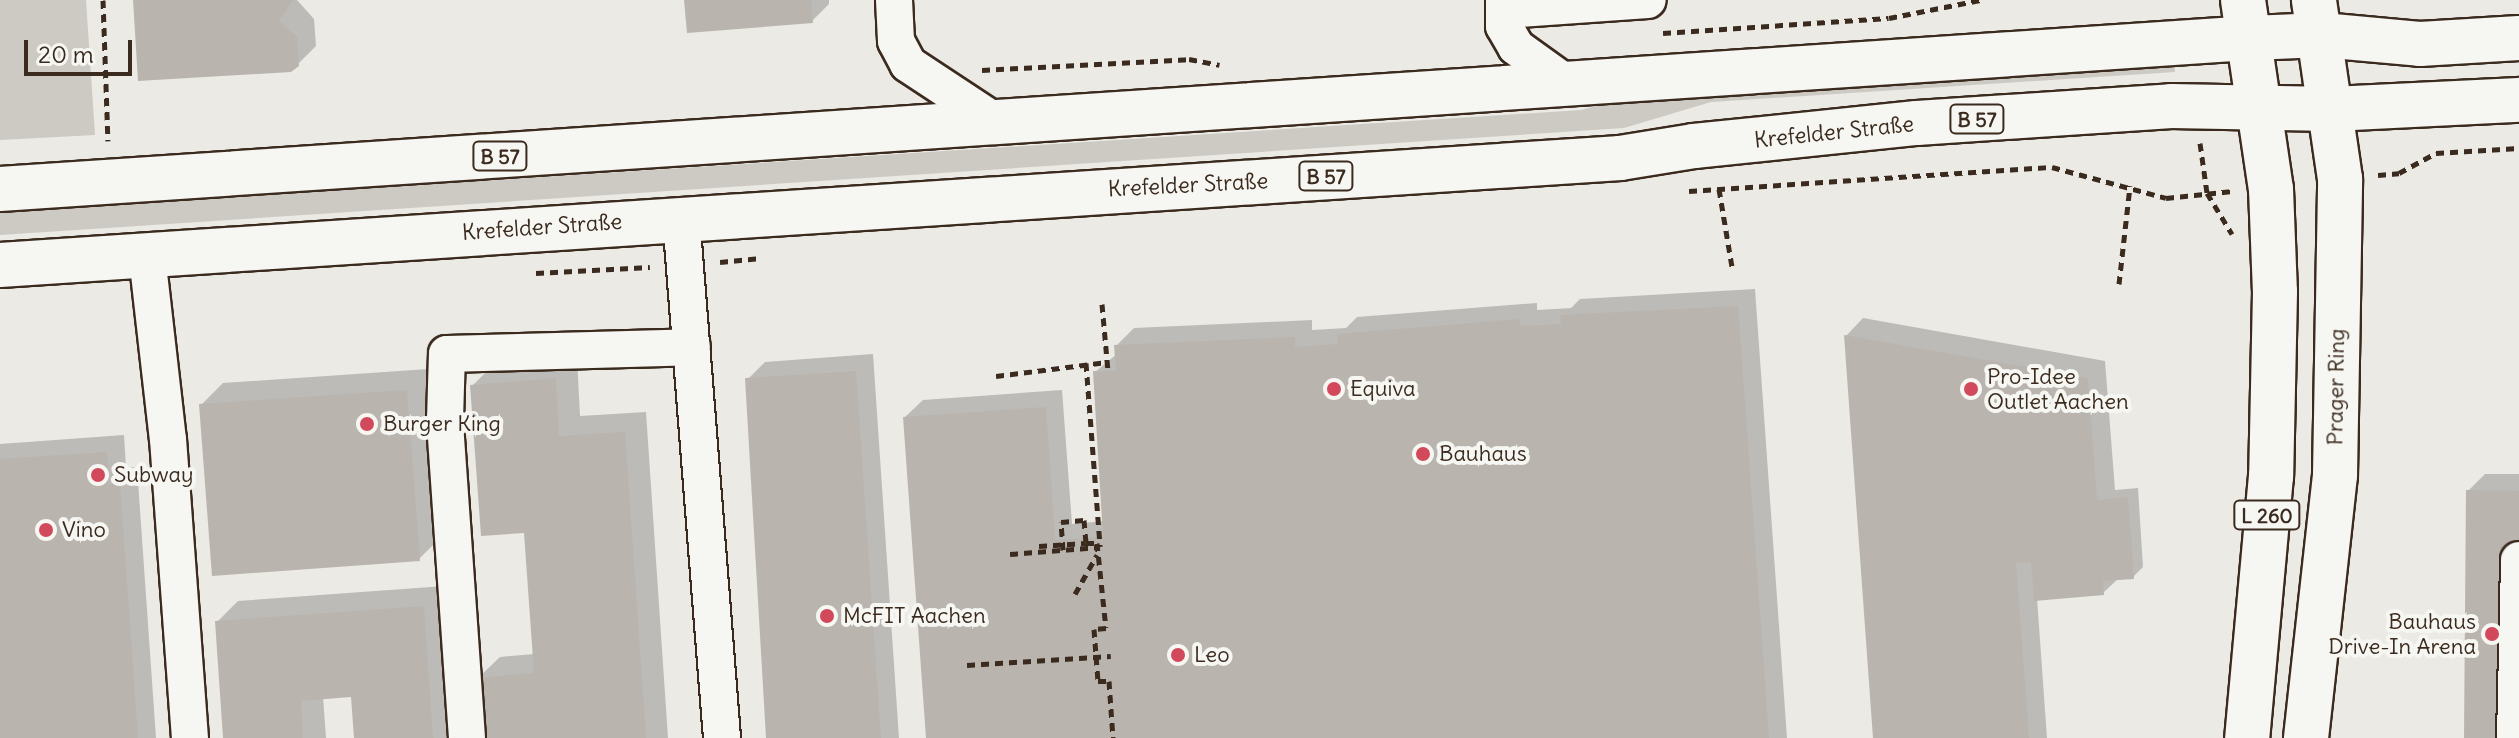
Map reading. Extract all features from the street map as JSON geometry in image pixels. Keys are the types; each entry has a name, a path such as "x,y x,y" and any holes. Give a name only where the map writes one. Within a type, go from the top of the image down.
{"main road":[{"name":"B 57","path":"0,189 1570,86 2247,19 2318,17 2420,44 2519,38"},
{"name":"Prager Ring","path":"2306,738 2335,475 2340,179 2318,17"},
{"path":"2247,19 2261,106"},
{"name":"Krefelder Straße","path":"0,265 681,217 1620,158 1917,123 2171,106 2332,109 2519,100"},
{"name":"L 260","path":"2247,738 2271,476 2274,338 2271,189 2261,106"}],"lane":[{"path":"1570,86 1516,47 1504,26 1505,5 1648,0"},
{"path":"894,1 898,53 908,64 999,124"},
{"path":"681,217 722,738"},
{"path":"147,256 168,439 190,738"},
{"path":"467,738 445,420 447,354 691,334"},
{"path":"2515,738 2519,560"}],"path":[{"path":"103,0 108,141"},
{"path":"2399,173 2436,153 2519,148"},
{"path":"2119,284 2130,186"},
{"path":"1719,189 1732,267"},
{"path":"1102,304 1108,371"},
{"path":"996,376 1107,362"},
{"path":"1075,594 1091,573 1100,547 1086,363"},
{"path":"1063,550 1061,522 1084,520 1086,543"},
{"path":"1039,546 1097,543 1106,628 1094,629 1098,681 1109,681 1113,738"},
{"path":"1010,554 1100,547"},
{"path":"967,665 1111,656"}],"shaded area":[{"path":"0,0 86,0 95,135 0,140"},
{"path":"2174,57 2175,72 1711,102 1624,128 0,235 0,212 1581,110 1625,99"}],"building":[{"path":"133,0 293,0 279,21 297,37 299,66 291,72 138,81"},
{"path":"684,0 811,0 813,23 687,33"},
{"name":"Bauhaus","path":"1738,306 1769,738 926,738 903,417 1046,407 1055,540 1103,537 1093,371 1116,371 1114,345 1295,337 1295,347 1338,344 1337,334 1520,319 1520,326 1561,324 1560,315"},
{"path":"1844,335 2088,378 2097,500 2128,497 2134,579 2103,581 2104,595 2034,601 2031,562 2016,563 2029,738 1873,738"},
{"path":"856,371 881,738 766,738 745,378"},
{"path":"556,378 559,436 625,432 646,738 480,738 476,678 534,673 524,533 481,536 470,385"},
{"path":"407,390 420,561 212,576 199,404"},
{"path":"107,452 109,484 120,483 138,738 0,738 0,459"},
{"name":"Bauhaus Drive-In Arena","path":"2466,490 2519,491 2519,738 2464,738"},
{"path":"424,606 433,738 354,738 351,697 301,701 303,738 223,738 215,621"}],"place":[{"name":"Equiva","path":"1334,389"},
{"name":"Pro-Idee Outlet Aachen","path":"1971,389"},
{"name":"Burger King","path":"367,424"},
{"name":"Bauhaus","path":"1423,454"},
{"name":"Subway","path":"98,475"},
{"name":"Vino","path":"46,530"},
{"name":"McFIT Aachen","path":"827,616"},
{"name":"Bauhaus Drive-In Arena","path":"2492,634"},
{"name":"Leo","path":"1178,655"}]}
